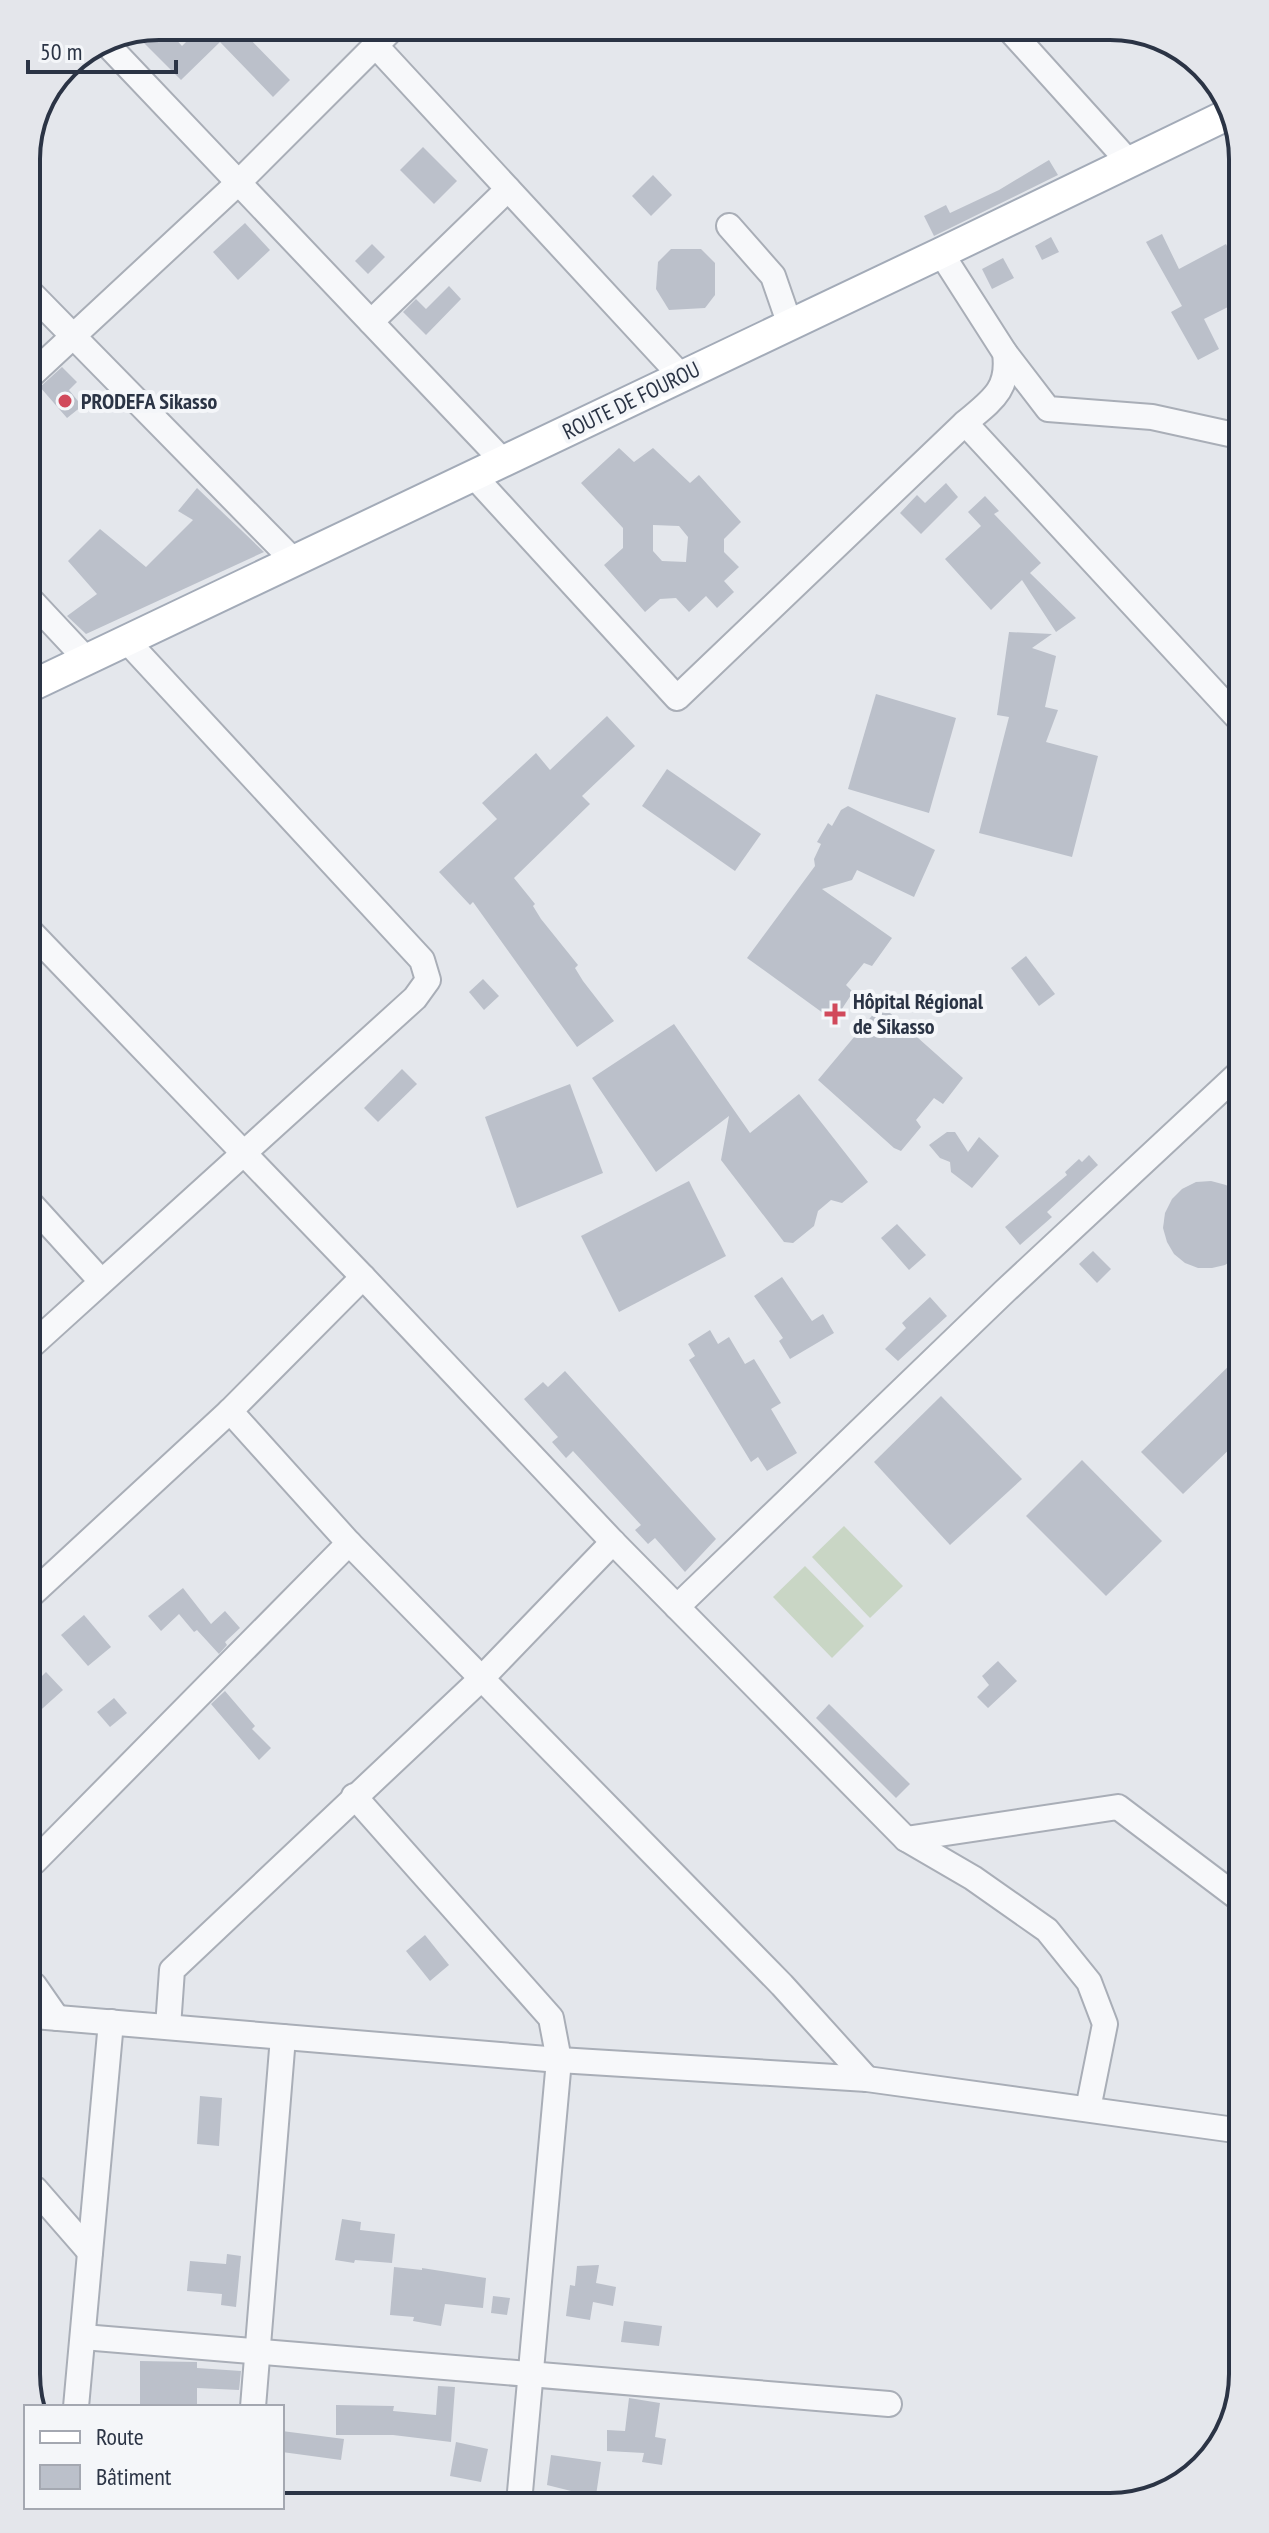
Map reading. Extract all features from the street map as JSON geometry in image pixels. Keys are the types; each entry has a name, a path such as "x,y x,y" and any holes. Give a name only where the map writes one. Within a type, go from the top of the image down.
{"main road":[{"name":"ROUTE DE FOUROU","path":"40,682 1221,118"}],"street":[{"path":"40,367 238,183 380,40"},
{"path":"382,40 508,189 681,376"},
{"path":"1019,40 1129,162"},
{"path":"112,50 503,461"},
{"path":"371,322 508,189"},
{"path":"729,226 773,276 790,325"},
{"path":"941,253 1005,353 1048,409 1152,417 1229,434"},
{"path":"40,303 294,561"},
{"path":"472,474 677,698 994,398 1008,371 1005,353"},
{"path":"965,423 1229,708"},
{"path":"40,610 86,659"},
{"path":"40,1338 415,998 428,980 422,960 127,641"},
{"path":"40,941 613,1542 906,1839 973,1878 1047,1930 1089,1982 1105,2024 1088,2109"},
{"path":"677,1607 1005,1291 1229,1082"},
{"path":"40,1214 101,1281"},
{"path":"40,1587 230,1411 363,1277"},
{"path":"230,1411 349,1543 782,1985 867,2079"},
{"path":"168,2027 172,1970 482,1678 613,1542"},
{"path":"40,1856 349,1543"},
{"path":"354,1796 551,2018 559,2060 520,2493"},
{"path":"906,1839 1118,1807 1229,1891"},
{"path":"46,2017 559,2060 867,2079 1229,2128"},
{"path":"76,2405 111,2022"},
{"path":"253,2405 283,2037"},
{"path":"40,2195 90,2252"},
{"path":"83,2337 889,2404"}],"green space":[{"path":"844,1526 903,1586 870,1618 812,1557"},
{"path":"805,1566 864,1626 832,1658 773,1597"}],"building":[{"path":"177,40 182,46 188,40 251,40 290,80 273,97 220,42 181,80 142,41"},
{"path":"423,147 457,181 434,204 400,170"},
{"path":"1049,160 1058,175 934,236 924,216 946,205 950,213 999,190"},
{"path":"653,175 672,195 651,216 632,196"},
{"path":"245,223 270,250 238,280 213,252"},
{"path":"1162,234 1179,269 1226,244 1229,250 1229,306 1204,319 1219,349 1198,360 1171,312 1182,306 1146,242"},
{"path":"1051,237 1059,252 1042,260 1035,246"},
{"path":"372,244 385,257 368,274 355,261"},
{"path":"671,249 701,249 715,263 715,295 705,308 669,310 656,289 658,262"},
{"path":"1003,258 1014,278 992,289 982,269"},
{"path":"449,286 461,299 426,335 403,312 416,299 426,309"},
{"path":"62,367 77,382 69,390 82,406 67,418 40,387"},
{"path":"619,448 634,462 653,448 690,483 699,475 741,522 724,539 724,552 739,567 724,581 734,592 717,608 706,596 689,612 676,598 660,599 645,612 604,565 623,548 623,528 581,483","holes":["653,525 679,526 688,537 686,562 662,561 653,551"]},
{"path":"946,483 958,497 921,534 900,513 917,495 925,503"},
{"path":"197,488 264,552 86,634 67,616 97,594 68,561 100,529 146,567 193,520 178,511"},
{"path":"985,496 999,511 994,514 1041,563 1030,573 1076,618 1056,632 1022,580 991,610 945,559 981,526 968,512"},
{"path":"1009,632 1052,634 1032,648 1056,656 1045,707 1058,710 1046,742 1098,756 1072,857 979,833 1009,717 997,715"},
{"path":"876,694 956,718 929,813 848,789"},
{"path":"607,716 635,746 582,796 590,804 514,878 535,904 533,906 541,919 578,965 575,968 583,981 614,1021 577,1047 473,902 470,905 439,872 497,819 482,803 536,753 550,770"},
{"path":"667,769 761,834 735,871 642,806"},
{"path":"848,806 935,850 914,897 857,870 852,880 822,889 892,938 872,966 864,963 846,985 853,992 834,1021 747,958 815,866 814,859 821,844 817,842 828,823 832,826 841,810"},
{"path":"1026,956 1055,994 1039,1006 1011,968"},
{"path":"483,979 499,996 484,1010 469,992"},
{"path":"881,1005 963,1078 943,1104 934,1098 916,1120 921,1127 901,1151 818,1080"},
{"path":"674,1024 750,1133 799,1094 868,1182 842,1203 831,1200 818,1211 814,1226 793,1243 784,1242 721,1160 729,1116 656,1172 592,1078"},
{"path":"402,1069 417,1084 378,1122 364,1108"},
{"path":"570,1084 603,1173 517,1208 485,1117"},
{"path":"947,1132 955,1132 968,1152 979,1137 999,1156 972,1188 951,1172 950,1162 940,1158 929,1145"},
{"path":"1089,1155 1098,1165 1047,1212 1052,1217 1020,1245 1005,1227 1067,1175 1065,1172 1079,1159 1082,1162"},
{"path":"689,1181 726,1256 619,1312 581,1236"},
{"path":"1211,1181 1229,1187 1229,1262 1225,1265 1198,1268 1185,1263 1174,1254 1167,1242 1163,1228 1165,1213 1182,1189 1196,1182"},
{"path":"897,1224 926,1255 909,1270 881,1238"},
{"path":"1093,1251 1111,1269 1097,1283 1079,1264"},
{"path":"782,1277 812,1321 823,1314 834,1333 790,1359 779,1341 783,1338 754,1296"},
{"path":"930,1297 947,1316 898,1361 885,1349 906,1328 902,1323"},
{"path":"710,1330 718,1344 729,1337 745,1364 754,1359 781,1403 771,1409 797,1453 767,1471 758,1457 751,1462 689,1360 695,1356 688,1344"},
{"path":"1229,1366 1229,1450 1183,1494 1141,1452"},
{"path":"565,1371 716,1539 685,1572 655,1538 648,1544 635,1530 641,1525 573,1451 566,1458 552,1442 558,1437 524,1399 543,1382 548,1387"},
{"path":"941,1396 1022,1479 950,1545 874,1462"},
{"path":"1082,1460 1162,1541 1106,1596 1026,1516"},
{"path":"183,1588 211,1624 225,1611 240,1628 225,1642 227,1645 219,1654 179,1614 161,1631 148,1616"},
{"path":"84,1615 111,1647 88,1666 61,1635"},
{"path":"998,1661 1017,1681 988,1708 977,1697 989,1685 982,1676"},
{"path":"46,1672 63,1690 40,1711 40,1678"},
{"path":"225,1691 255,1726 252,1729 271,1748 259,1760 211,1704"},
{"path":"114,1698 127,1713 110,1727 97,1712"},
{"path":"829,1704 910,1784 896,1798 816,1718"},
{"path":"425,1935 449,1965 430,1981 406,1951"},
{"path":"200,2096 222,2098 219,2146 197,2144"},
{"path":"342,2219 361,2222 360,2230 395,2234 392,2263 335,2260"},
{"path":"227,2254 241,2256 236,2307 221,2305 222,2294 187,2291 190,2261 226,2264"},
{"path":"599,2265 596,2283 616,2287 613,2306 593,2302 590,2320 566,2316 570,2285 575,2286 577,2266"},
{"path":"394,2267 486,2278 483,2308 445,2304 441,2326 413,2321 414,2317 390,2315"},
{"path":"493,2296 510,2298 507,2315 491,2313"},
{"path":"624,2321 662,2326 659,2346 621,2342"},
{"path":"140,2361 197,2362 197,2368 241,2371 239,2390 197,2388 197,2405 140,2405"},
{"path":"438,2386 455,2387 451,2442 393,2435 336,2435 336,2405 394,2406 393,2411 436,2415"},
{"path":"629,2398 660,2403 655,2437 666,2439 662,2465 642,2462 644,2453 607,2451 607,2430 625,2431"},
{"path":"284,2431 344,2439 341,2460 284,2452"},
{"path":"456,2442 488,2449 481,2482 450,2476"},
{"path":"551,2455 601,2462 596,2493 579,2493 547,2485"}],"place":[{"name":"PRODEFA Sikasso","path":"65,401"},
{"name":"Hôpital Régional de Sikasso","path":"835,1014"}]}
